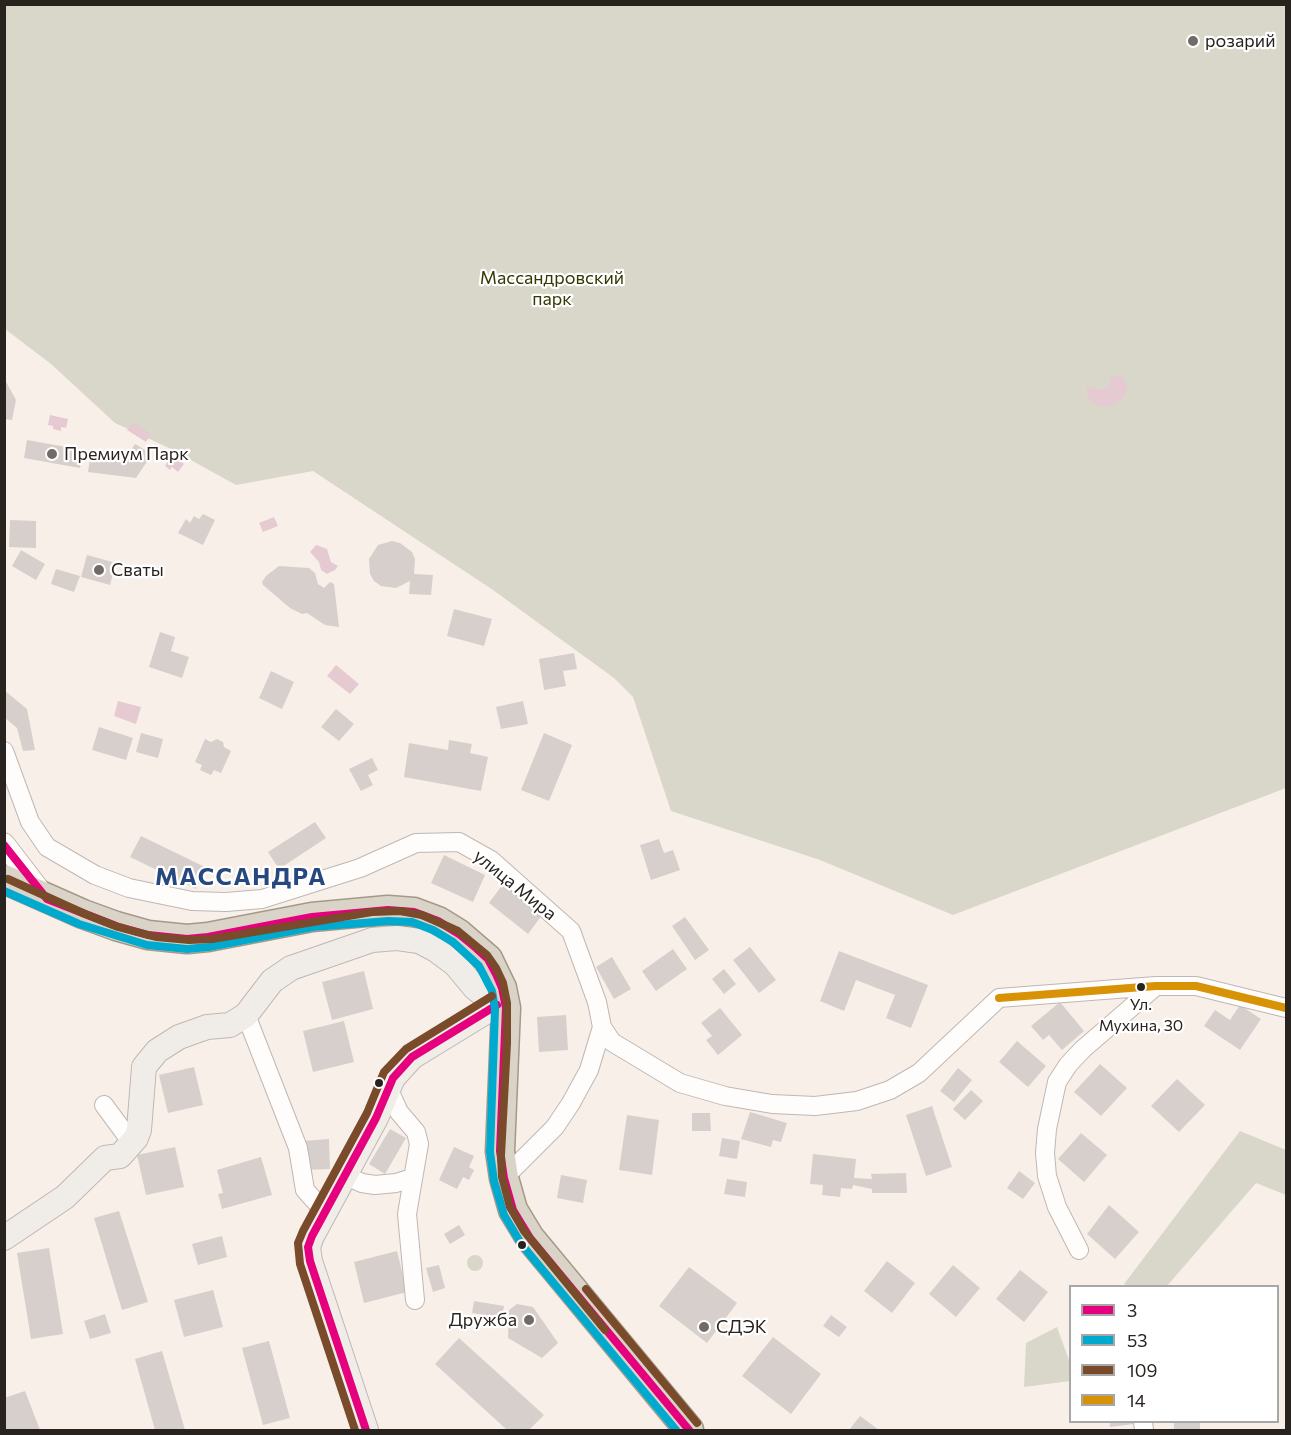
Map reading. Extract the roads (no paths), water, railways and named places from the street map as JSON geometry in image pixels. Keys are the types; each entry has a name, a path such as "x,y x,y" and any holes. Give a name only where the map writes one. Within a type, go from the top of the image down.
{"highway":[{"path":"4,879 47,899 116,926 148,935 187,939 312,917 388,910 414,912 438,921 459,934 488,959 502,988 504,998 500,1151 504,1179 513,1210 530,1238 689,1431"},
{"path":"4,889 81,924 116,937 154,947 189,951 374,922 400,921 419,925 451,939 479,962 488,974 497,1005 490,1155 492,1179 500,1211 515,1237 674,1431"}],"main road":[{"path":"5,1237 65,1197 105,1158 120,1156 132,1143 139,1130 144,1067 157,1051 179,1037 207,1026 230,1025 246,1015 272,981 291,968 372,940 397,938 419,941 436,950 497,1005 412,1057 388,1088 376,1118 308,1247 310,1261 366,1431"}],"street":[{"name":"улица Мира","path":"4,751 30,822 47,847 95,875 129,888 192,901 225,902 262,899 360,868 416,843 459,842 491,860 571,931 597,1002 602,1027 589,1070 571,1103 555,1127 504,1179"},
{"path":"4,844 47,899"},
{"path":"602,1027 612,1042 680,1083 725,1096 772,1104 815,1106 857,1101 890,1090 909,1079 919,1073 999,998 1156,986 1196,986 1287,1008"},
{"path":"1079,1250 1057,1207 1047,1176 1044,1153 1057,1082 1068,1065 1083,1049 1156,986"},
{"path":"246,1015 298,1148 305,1190 325,1212"},
{"path":"388,1088 399,1113 414,1128 419,1144 407,1214 415,1300"},
{"path":"104,1106 132,1143"},
{"path":"346,1176 362,1183 375,1185 396,1183 412,1178"}],"place":[{"name":"розарий","path":"1193,41"},
{"name":"Премиум Парк","path":"52,454"},
{"name":"Сваты","path":"99,570"},
{"name":"Ул. Мухина, 30","path":"1141,987"},
{"name":"Дружба","path":"529,1320"},
{"name":"СДЭК","path":"704,1327"}],"district":[{"name":"МАССАНДРА","path":"241,877"}],"park label":[{"name":"Массандровский парк","path":"552,288"}]}
